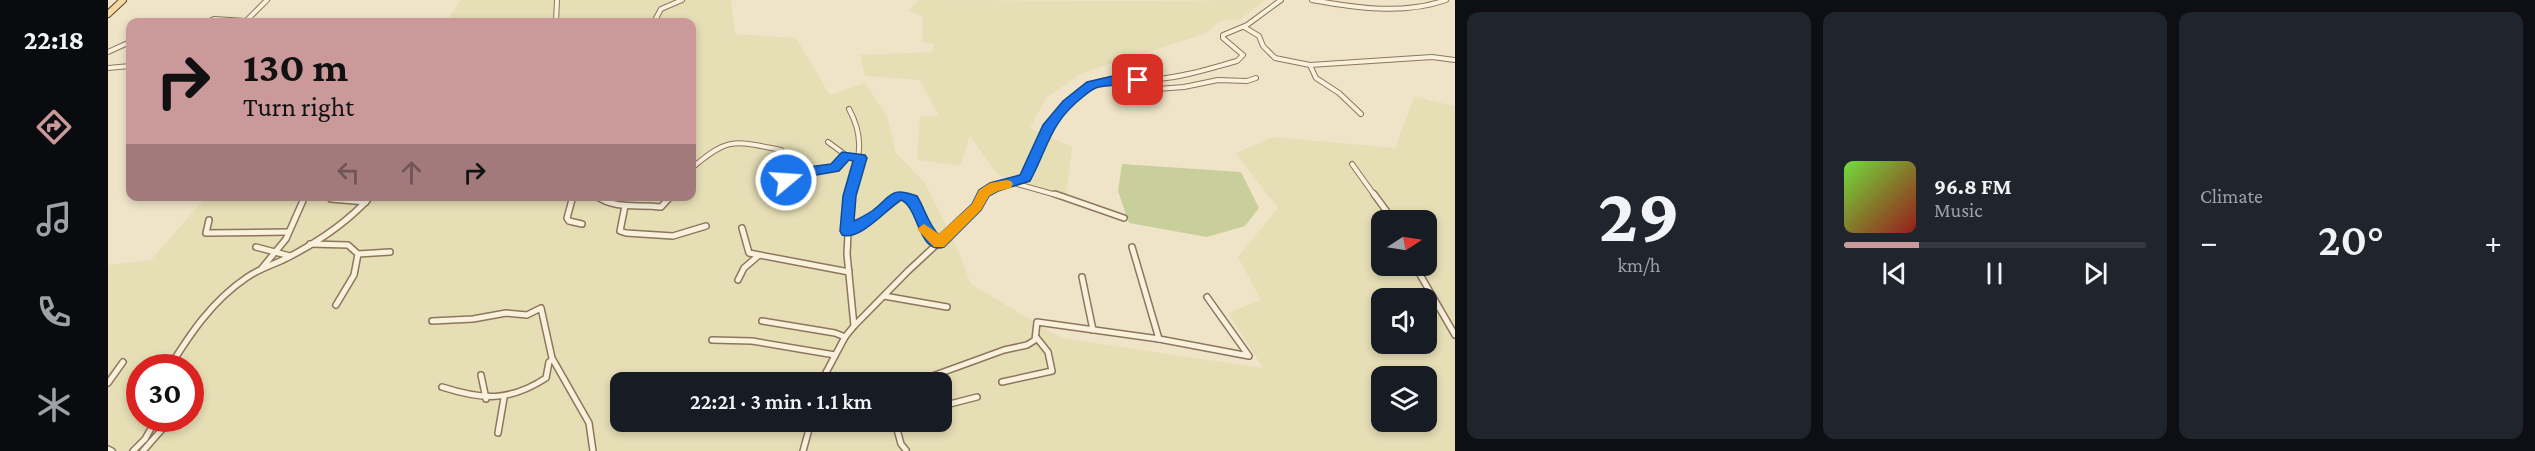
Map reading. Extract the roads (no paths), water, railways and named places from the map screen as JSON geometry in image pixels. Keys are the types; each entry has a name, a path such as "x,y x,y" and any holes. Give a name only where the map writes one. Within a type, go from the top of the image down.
{"main road":[{"path":"108,14 123,0"}],"street":[{"path":"249,18 267,0"},
{"path":"556,18 557,0"},
{"path":"656,18 661,9 682,0"},
{"path":"826,372 845,337 854,326 977,207 984,193 995,186 1014,183 1025,178 1049,125 1067,103 1091,85 1113,80 1164,78 1237,61 1244,55 1223,38 1223,35 1244,27 1281,0"},
{"path":"1312,0 1385,10 1428,6 1446,0"},
{"path":"1244,27 1258,35 1263,41 1263,46 1275,58 1310,65 1432,57 1455,60"},
{"path":"108,52 126,44"},
{"path":"1310,65 1311,72 1322,84 1336,91 1360,114"},
{"path":"108,68 126,66"},
{"path":"1142,80 1157,89 1184,87 1218,80 1247,81 1256,78"},
{"path":"849,109 858,123 861,158 850,196 847,231 854,326"},
{"path":"696,165 721,144 741,141 781,150"},
{"path":"828,142 847,156 861,158"},
{"path":"786,180 809,171 835,168 847,156"},
{"path":"1352,164 1386,210"},
{"path":"1014,183 1071,199 1124,218"},
{"path":"847,231 877,214 896,196 902,195 912,199 921,213 925,230 939,243"},
{"path":"262,269 278,251 303,201"},
{"path":"354,201 366,202"},
{"path":"572,201 567,218 569,221 582,224"},
{"path":"602,201 625,206 661,207 666,201"},
{"path":"178,354 193,330 215,304 247,277 310,244 355,214 366,202"},
{"path":"625,206 620,231 626,233 673,236 706,226"},
{"path":"209,220 206,233 288,232"},
{"path":"742,228 745,232 749,253 849,272"},
{"path":"310,244 348,245 358,254 390,252"},
{"path":"256,247 290,256"},
{"path":"1132,247 1159,339"},
{"path":"336,305 353,276 358,263 358,254"},
{"path":"738,280 744,268 758,256"},
{"path":"1421,276 1455,335"},
{"path":"1082,277 1093,330"},
{"path":"884,296 947,307"},
{"path":"944,372 1004,350 1027,345 1035,340 1037,322 1159,339 1249,356 1207,297"},
{"path":"432,321 473,319 506,313 527,315 539,307 544,312 552,360 567,388 582,406 591,422 593,451"},
{"path":"762,321 835,333 845,337"},
{"path":"1002,382 1052,371 1050,356 1044,344 1036,337"},
{"path":"712,340 752,341 835,355"},
{"path":"442,387 486,399 504,398 546,378 548,365 552,360"},
{"path":"108,383 123,362"},
{"path":"481,375 486,399"},
{"path":"952,403 977,397"},
{"path":"498,433 504,398"},
{"path":"133,451 149,432"},
{"path":"143,451 161,432"},
{"path":"802,451 808,432"},
{"path":"898,432 901,444 906,450"}]}
